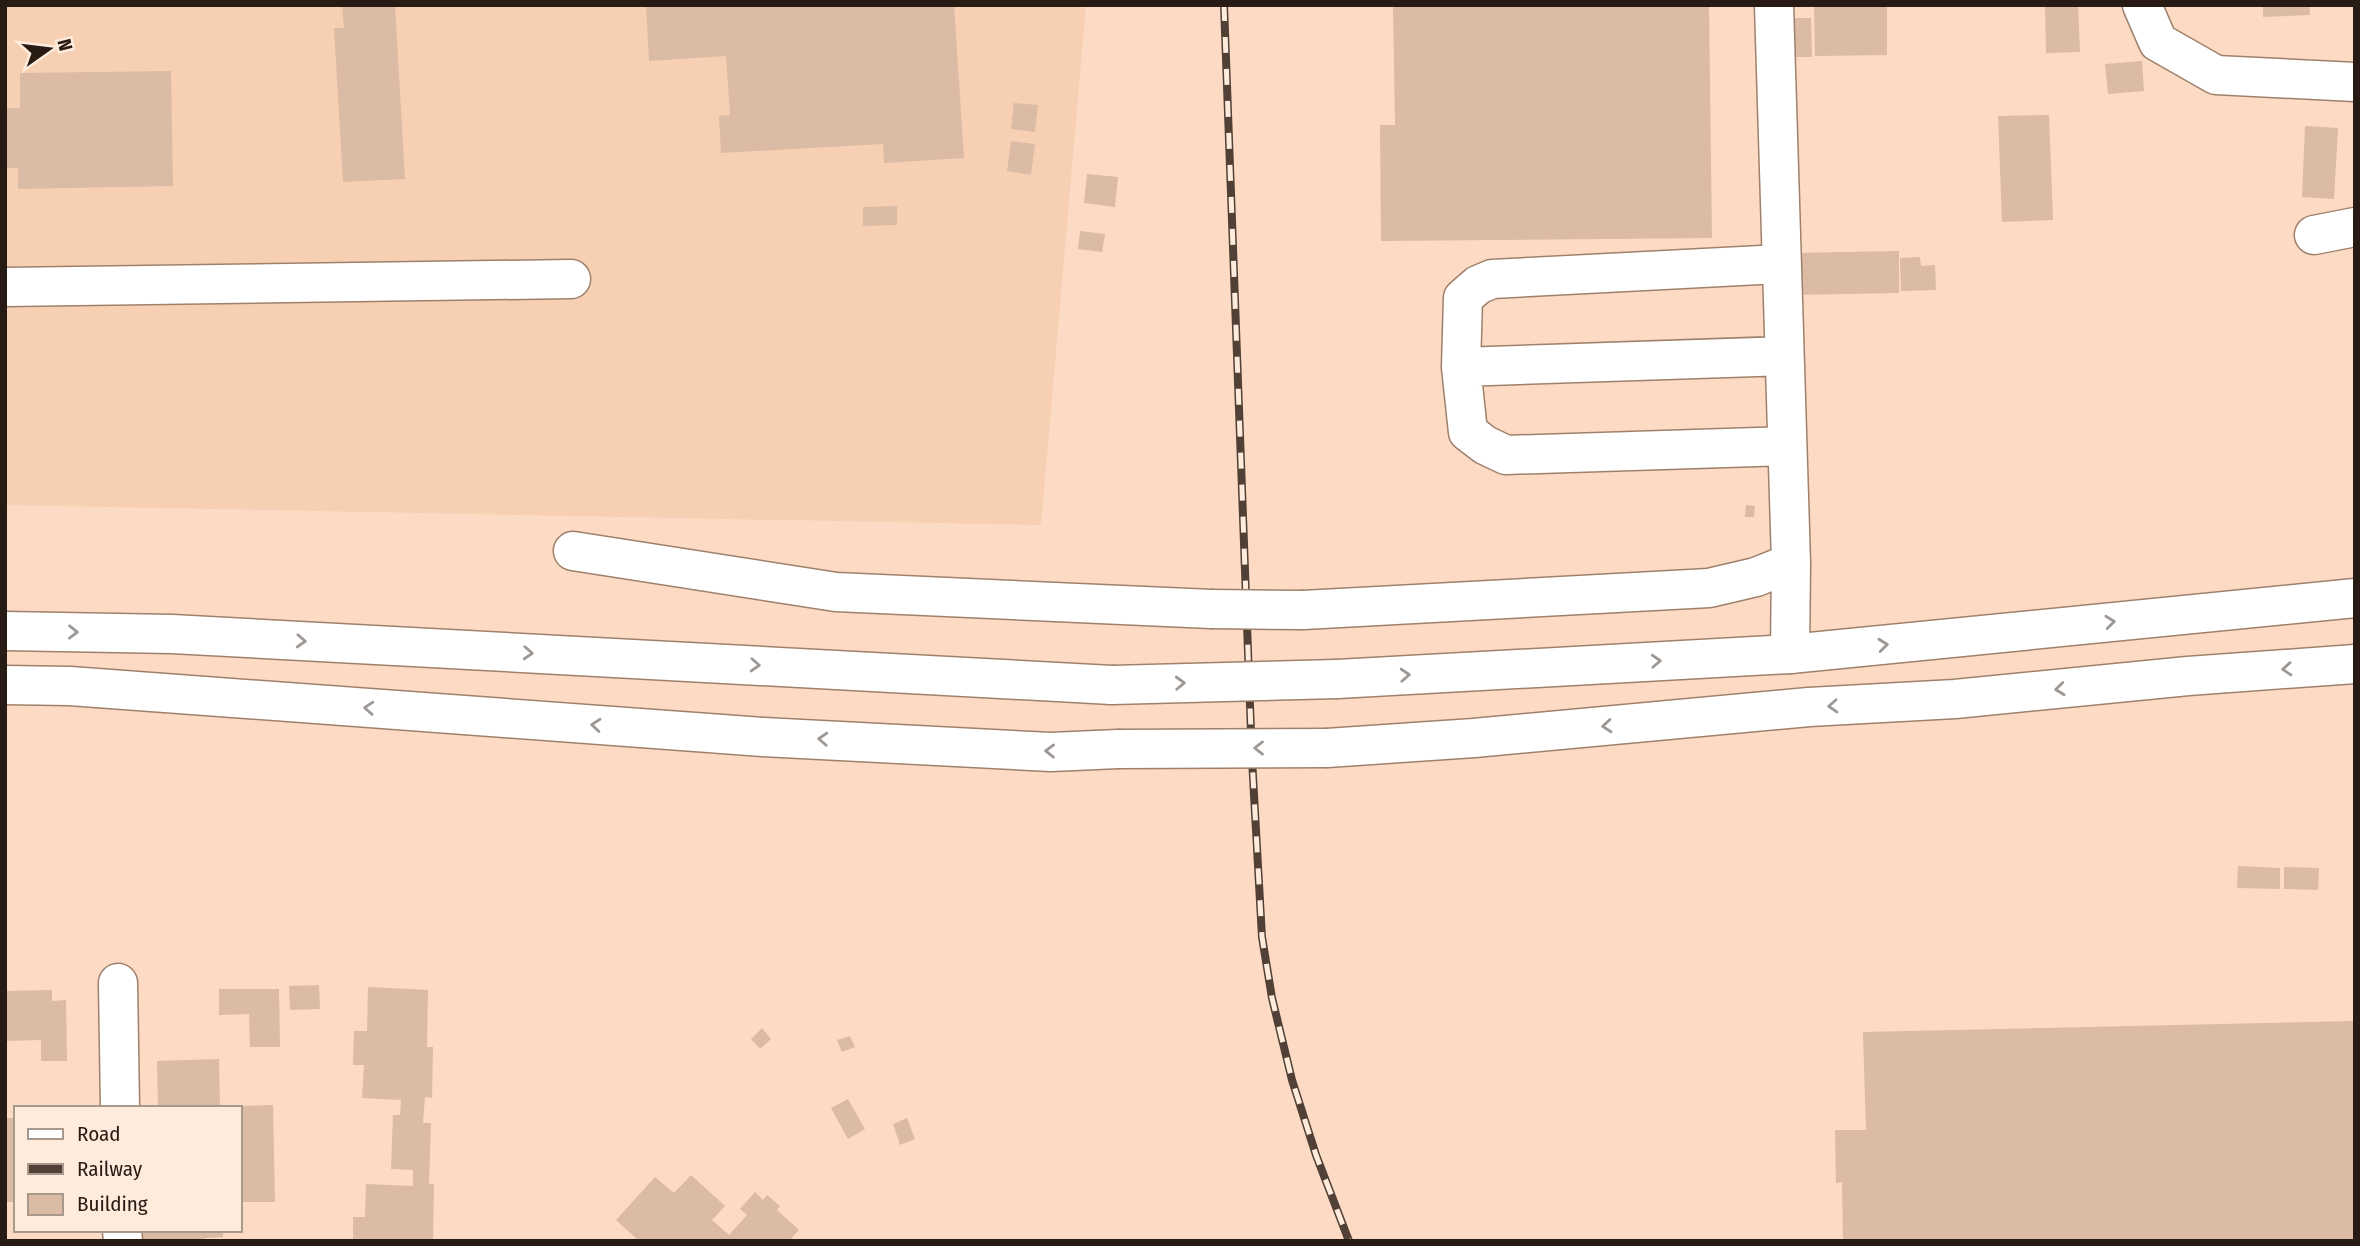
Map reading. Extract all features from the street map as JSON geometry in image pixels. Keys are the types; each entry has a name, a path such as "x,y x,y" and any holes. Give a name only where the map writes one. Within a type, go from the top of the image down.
{"main road":[{"path":"1774,5 1791,563 1790,654"},
{"path":"2142,5 2158,42 2216,75 2355,82"},
{"path":"2314,235 2355,227"},
{"path":"1781,264 1492,279 1478,285 1463,298 1461,367 1468,432 1485,445 1506,455 1787,446"},
{"path":"5,287 571,279"},
{"path":"1461,367 1784,356"},
{"path":"573,551 836,592 1211,609 1303,610 1709,587 1756,577 1791,563"},
{"path":"5,631 172,634 1112,685 1336,679 1790,654 2355,598"},
{"path":"5,685 70,686 763,737 1051,751 1327,748 1488,737 1809,707 1955,699 2188,676 2355,664"},
{"path":"118,983 120,1106"}],"shaded area":[{"path":"5,5 1086,5 1041,525 5,505"}],"building":[{"path":"342,5 395,5 405,179 343,182 334,28 344,28"},
{"path":"646,5 954,5 964,158 884,163 883,144 721,153 719,116 730,115 726,56 649,61"},
{"path":"1393,5 1709,5 1712,238 1381,241 1380,125 1395,125"},
{"path":"1814,5 1887,5 1887,55 1815,56"},
{"path":"2045,5 2078,5 2080,52 2046,53"},
{"path":"2263,5 2309,5 2310,15 2263,17"},
{"path":"1784,18 1811,18 1812,57 1785,57"},
{"path":"2142,61 2144,91 2108,94 2105,64"},
{"path":"171,71 173,186 18,189 18,168 5,168 5,108 20,108 20,73"},
{"path":"1014,103 1038,105 1035,132 1011,129"},
{"path":"2049,115 2053,220 2002,222 1998,116"},
{"path":"2305,126 2338,128 2334,199 2302,197"},
{"path":"1011,141 1035,144 1031,175 1007,171"},
{"path":"1087,174 1118,177 1115,207 1084,203"},
{"path":"897,206 897,225 863,226 863,207"},
{"path":"1080,231 1105,234 1102,252 1078,249"},
{"path":"1899,251 1899,293 1791,295 1790,253"},
{"path":"1920,257 1921,266 1935,265 1936,290 1901,291 1900,258"},
{"path":"1746,505 1755,506 1754,517 1745,517"},
{"path":"2238,866 2280,868 2280,889 2237,888"},
{"path":"2284,867 2319,868 2318,890 2284,889"},
{"path":"319,985 320,1009 290,1010 289,986"},
{"path":"368,987 428,990 427,1047 433,1047 432,1098 425,1097 423,1123 431,1123 429,1184 434,1184 433,1241 353,1241 353,1217 365,1217 366,1184 413,1186 413,1170 391,1169 393,1115 400,1115 401,1100 362,1098 364,1065 353,1065 354,1031 367,1031"},
{"path":"219,989 279,989 280,1047 250,1047 249,1014 219,1015"},
{"path":"52,990 52,1001 66,1000 67,1061 41,1061 41,1040 5,1041 5,991"},
{"path":"2355,1021 2355,1241 1843,1241 1842,1182 1836,1183 1835,1130 1866,1130 1863,1032"},
{"path":"762,1028 771,1039 760,1049 751,1039"},
{"path":"850,1036 855,1047 842,1052 837,1040"},
{"path":"219,1059 220,1106 158,1106 157,1061"},
{"path":"848,1099 865,1129 848,1139 831,1108"},
{"path":"273,1105 275,1202 242,1202 240,1106"},
{"path":"14,1113 14,1202 5,1202 5,1118 13,1118"},
{"path":"907,1118 915,1139 900,1145 893,1124"},
{"path":"691,1175 725,1206 712,1220 729,1235 747,1215 740,1209 755,1192 763,1200 767,1195 780,1206 777,1210 799,1230 789,1241 639,1241 616,1220 655,1177 674,1193"},
{"path":"141,1232 223,1232 223,1237 205,1238 205,1241 141,1241"}],"railway":[{"path":"1224,5 1252,759 1262,937 1272,998 1292,1080 1316,1155 1349,1241"}]}
